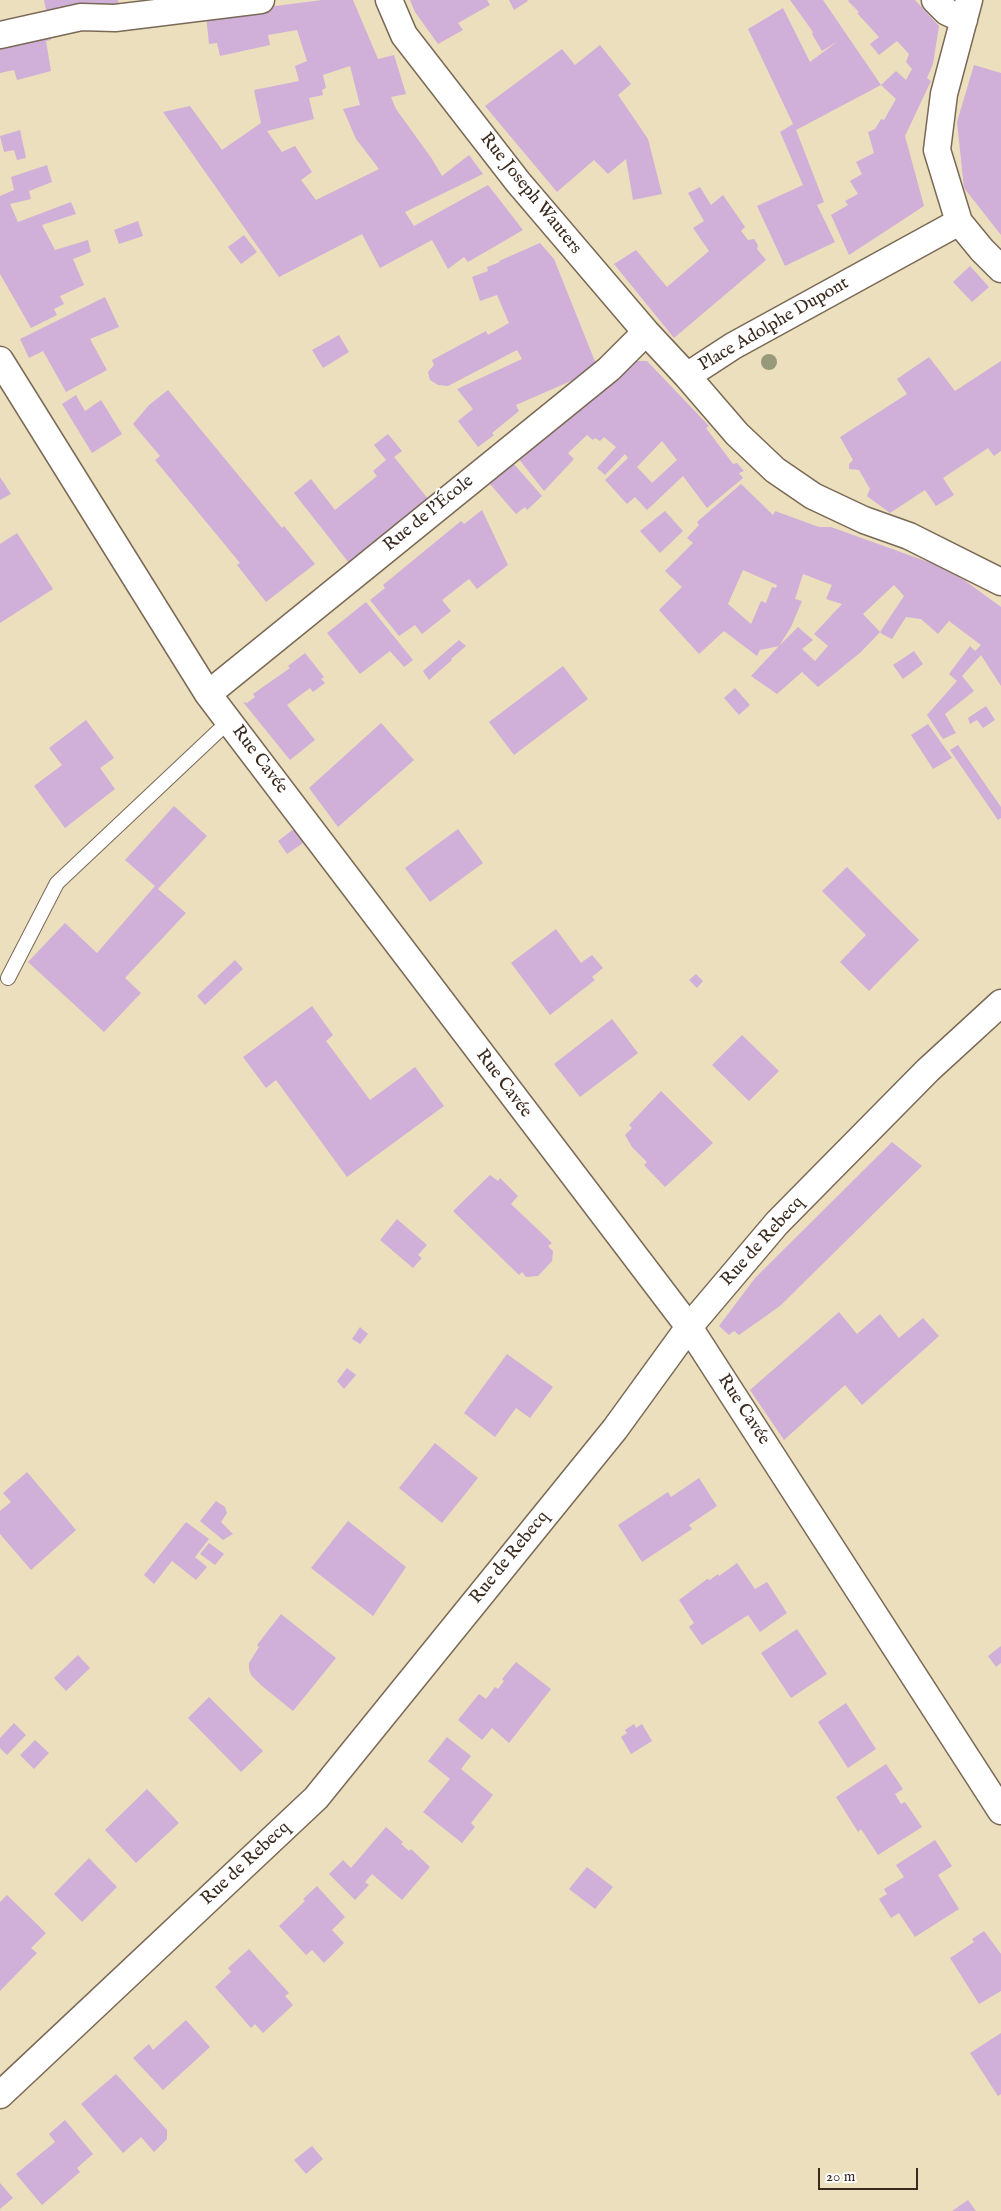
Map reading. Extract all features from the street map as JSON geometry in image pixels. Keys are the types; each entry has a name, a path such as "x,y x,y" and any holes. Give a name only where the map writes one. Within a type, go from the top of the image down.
{"street":[{"path":"0,35 81,18 115,18 261,0"},
{"name":"Rue Joseph Wauters","path":"389,0 404,35 518,182 646,332 687,376"},
{"path":"935,0 947,12 966,10 944,94 937,150 959,222 982,250 1001,269"},
{"name":"Place Adolphe Dupont","path":"959,222 732,346 687,376 744,440 775,470 813,496 864,520 909,536 1001,582"},
{"name":"Rue de l'École","path":"208,694 609,369 646,332"},
{"name":"Rue Cavée","path":"0,360 208,694 506,1088 690,1327 1001,1811"},
{"name":"Rue de Rebecq","path":"0,2095 316,1798 615,1429 690,1327 777,1223 928,1070 1001,1003"}],"lane":[{"path":"8,978 57,882 229,721"}],"building":[{"path":"44,0 118,0 121,13 48,19"},
{"path":"322,0 353,0 378,59 394,55 406,94 391,97 396,109 442,176 469,155 483,174 405,212 414,226 488,185 523,230 468,262 464,257 448,269 432,240 380,268 362,234 279,277 163,112 190,106 222,150 261,123 254,90 299,81 295,66 307,61 297,30 268,35 270,45 220,56 217,43 209,44 206,15","holes":["350,66 360,105 343,109 356,139 379,169 316,200 301,180 312,172 295,146 282,152 267,131 314,119 309,98 323,95 322,90 326,88 323,75"]},
{"path":"410,0 487,0 490,5 458,23 463,30 438,44 415,12"},
{"path":"509,0 527,0 528,1 514,10"},
{"path":"790,0 823,0 881,85 796,130 824,202 817,205 835,242 785,266 757,206 803,185 780,132 793,124 748,29 783,8 810,62 838,41 822,51 812,34 813,32"},
{"path":"849,0 915,0 939,26 933,64 927,78 931,81 905,136 924,206 849,255 831,215 848,205 845,201 858,194 850,181 862,174 856,162 874,153 868,132 875,129 881,119 884,120 896,99 881,85 896,71 906,80 912,69 906,62 909,54 897,41 879,55 870,44 879,37 857,13 859,12"},
{"path":"48,30 51,40 46,41 51,71 17,80 14,70 0,73 0,42"},
{"path":"600,45 631,84 618,95 648,139 662,194 633,200 626,159 608,174 594,160 557,192 485,106 562,49 575,65"},
{"path":"974,65 1001,73 1001,235 964,188 957,122"},
{"path":"20,130 26,158 17,160 14,150 4,152 0,136"},
{"path":"47,165 52,182 29,191 31,199 10,204 18,222 71,202 76,214 42,225 55,250 88,240 91,252 73,259 84,285 60,296 64,304 54,309 57,315 31,328 0,274 0,196 14,190 11,177"},
{"path":"700,187 711,205 723,195 745,227 741,231 748,240 754,239 758,245 757,249 766,260 674,338 614,264 636,250 667,287 709,251 693,228 704,221 688,193"},
{"path":"138,221 143,236 119,244 114,230"},
{"path":"244,235 257,252 241,264 228,247"},
{"path":"540,243 554,259 598,369 516,405 519,411 492,433 494,435 478,447 458,421 473,409 457,389 522,359 517,350 448,386 438,385 430,380 428,372 434,365 432,360 486,331 488,335 509,323 497,295 480,301 472,277 488,271 487,267 499,261"},
{"path":"970,266 989,287 972,302 953,282"},
{"path":"105,297 119,327 90,339 107,370 66,392 43,351 29,358 20,339"},
{"path":"339,335 349,352 323,368 312,350"},
{"path":"929,357 955,391 1001,361 1001,451 994,456 988,448 943,478 954,495 936,506 925,490 890,513 867,496 870,489 859,470 849,469 849,464 853,460 840,437 907,394 897,379"},
{"path":"634,361 647,361 709,426 706,428 733,464 737,463 744,471 739,473 743,478 707,508 683,476 647,510 635,497 627,504 605,480 628,458 625,454 605,475 597,468 616,447 604,437 600,441 595,438 593,440 587,435 568,453 574,459 544,491 518,458","holes":["662,441 677,460 652,483 637,467"]},
{"path":"168,390 282,528 284,526 315,564 266,602 237,565 240,563 155,460 160,456 133,424 149,405"},
{"path":"76,395 85,411 101,400 122,434 92,453 62,404"},
{"path":"388,434 402,451 394,457 429,500 349,563 294,493 311,479 335,510 377,476 373,471 386,460 374,445"},
{"path":"513,463 542,496 527,510 525,507 516,514 489,483"},
{"path":"0,477 11,494 0,500"},
{"path":"741,484 773,515 775,511 819,527 831,527 931,563 964,580 1001,607 1001,686 981,655 962,676 974,691 945,714 956,733 943,739 927,715 957,681 949,674 970,646 975,651 981,645 949,621 938,634 921,619 906,617 892,639 880,632 861,652 818,687 802,672 777,694 751,676 779,646 760,650 757,656 724,631 699,654 659,610 682,587 665,571 693,543 687,538 699,525 697,522","holes":["743,570 777,585 776,588 772,587 766,603 761,601 751,624 728,604","803,574 832,585 826,599 842,604 814,634 828,646 815,661 802,649 813,640 798,627 779,646 791,627 802,601 795,599","894,585 904,596 880,632 863,614"]},
{"path":"482,510 508,565 477,589 469,579 442,600 451,611 422,634 415,625 399,636 370,600 385,588 383,585 461,521 464,524"},
{"path":"665,511 683,531 660,553 640,531"},
{"path":"17,533 53,589 0,623 0,544"},
{"path":"366,602 413,660 404,667 390,651 360,674 327,633"},
{"path":"459,640 466,646 429,680 423,671"},
{"path":"914,651 923,664 903,679 893,665"},
{"path":"305,653 324,677 321,679 325,683 313,692 310,688 287,705 315,740 290,760 243,702 247,703 255,697 253,694 290,668 288,666"},
{"path":"563,666 588,699 514,755 489,722"},
{"path":"735,688 750,705 739,715 724,698"},
{"path":"986,706 995,720 983,728 977,720 970,724 968,718"},
{"path":"86,720 114,758 100,768 115,789 65,828 34,786 62,765 49,748"},
{"path":"381,723 414,760 338,827 309,788"},
{"path":"928,724 952,758 933,769 911,735"},
{"path":"958,745 1001,807 1001,818 998,820 950,750"},
{"path":"174,806 207,836 158,889 186,913 125,978 141,993 104,1032 28,962 65,923 97,953 155,886 125,860"},
{"path":"295,828 306,841 287,854 278,841"},
{"path":"458,829 483,863 430,902 405,868"},
{"path":"847,867 919,940 869,991 840,962 866,935 822,891"},
{"path":"556,929 581,963 592,955 603,968 592,977 595,980 550,1015 511,963"},
{"path":"235,960 243,969 205,1005 197,996"},
{"path":"696,974 703,981 697,988 689,980"},
{"path":"312,1006 333,1035 326,1041 370,1100 415,1067 444,1106 347,1177 276,1080 266,1088 243,1057"},
{"path":"612,1019 638,1053 580,1097 554,1064"},
{"path":"742,1035 779,1071 749,1101 712,1065"},
{"path":"661,1091 713,1143 665,1187 644,1165 647,1162 632,1147 625,1135 632,1128 629,1125"},
{"path":"892,1142 922,1166 780,1306 739,1335 734,1331 729,1335 719,1326 755,1278"},
{"path":"490,1175 498,1181 500,1178 518,1196 511,1204 552,1243 548,1246 553,1251 552,1261 538,1276 526,1277 522,1272 519,1275 453,1211"},
{"path":"397,1219 427,1245 418,1255 422,1258 413,1268 380,1240"},
{"path":"839,1312 857,1334 880,1314 899,1338 923,1318 939,1336 862,1405 845,1385 784,1440 750,1390"},
{"path":"360,1327 368,1334 360,1344 352,1339"},
{"path":"507,1354 553,1387 530,1418 516,1408 495,1437 464,1413"},
{"path":"347,1368 356,1375 344,1389 337,1381"},
{"path":"435,1443 478,1478 442,1523 399,1488"},
{"path":"27,1472 76,1530 31,1570 0,1534 0,1511 11,1502 3,1493"},
{"path":"699,1478 717,1506 689,1525 692,1529 642,1562 618,1525 668,1492 671,1497"},
{"path":"216,1501 225,1507 227,1513 221,1522 233,1534 223,1540 200,1521"},
{"path":"348,1521 406,1567 373,1616 311,1568"},
{"path":"186,1522 209,1539 195,1557 207,1567 196,1580 172,1561 154,1584 144,1575"},
{"path":"209,1543 224,1554 215,1565 200,1554"},
{"path":"737,1563 755,1589 767,1582 787,1613 760,1632 748,1615 702,1645 689,1627 694,1623 679,1600 707,1579 710,1580 718,1574 719,1576"},
{"path":"281,1614 336,1658 293,1711 262,1686 251,1675 249,1669 249,1663 259,1647 257,1645"},
{"path":"797,1629 827,1674 791,1698 761,1653"},
{"path":"1001,1646 1001,1663 996,1667 988,1656"},
{"path":"78,1655 90,1668 66,1691 54,1678"},
{"path":"516,1662 551,1689 509,1743 492,1728 482,1740 458,1720 479,1694 486,1699 495,1687 498,1689 504,1681 502,1679"},
{"path":"209,1697 263,1751 241,1772 188,1718"},
{"path":"846,1703 876,1749 848,1768 818,1722"},
{"path":"14,1723 26,1735 7,1755 0,1748 0,1738"},
{"path":"634,1724 636,1728 642,1724 652,1741 631,1754 621,1737 627,1733 625,1730"},
{"path":"447,1737 471,1756 461,1769 493,1795 471,1823 475,1827 462,1843 423,1812 450,1779 428,1761"},
{"path":"35,1740 49,1753 34,1769 20,1755"},
{"path":"886,1764 903,1789 895,1794 901,1804 905,1802 922,1827 878,1855 861,1829 858,1832 836,1797"},
{"path":"147,1789 179,1823 136,1863 105,1830"},
{"path":"386,1827 403,1842 401,1844 409,1851 411,1849 430,1867 402,1900 372,1874 365,1882 369,1885 355,1900 329,1874 343,1860 351,1868"},
{"path":"935,1840 952,1866 938,1875 959,1909 915,1937 899,1913 891,1918 879,1899 887,1894 884,1889 904,1877 896,1865"},
{"path":"89,1858 117,1887 82,1922 54,1894"},
{"path":"587,1867 613,1887 595,1909 569,1889"},
{"path":"317,1886 345,1917 332,1930 344,1943 324,1963 312,1950 306,1955 279,1926 305,1901 303,1899"},
{"path":"7,1895 46,1933 31,1948 37,1953 0,1991 0,1902"},
{"path":"984,1931 1001,1954 1001,1991 979,2004 950,1958 974,1942 972,1939"},
{"path":"249,1949 289,1993 285,1996 293,2005 263,2033 255,2024 251,2028 215,1987 231,1972 228,1968"},
{"path":"186,2020 210,2047 163,2090 133,2058 149,2044 153,2050"},
{"path":"1001,2033 1001,2094 998,2096 970,2053"},
{"path":"116,2074 167,2130 167,2139 154,2152 141,2137 123,2153 81,2104"},
{"path":"65,2120 93,2154 77,2168 80,2172 42,2205 16,2174 55,2142 49,2134"},
{"path":"312,2146 323,2159 306,2174 294,2160"},
{"path":"0,2183 13,2198 0,2209"},
{"path":"968,2200 976,2211 952,2211"}]}
